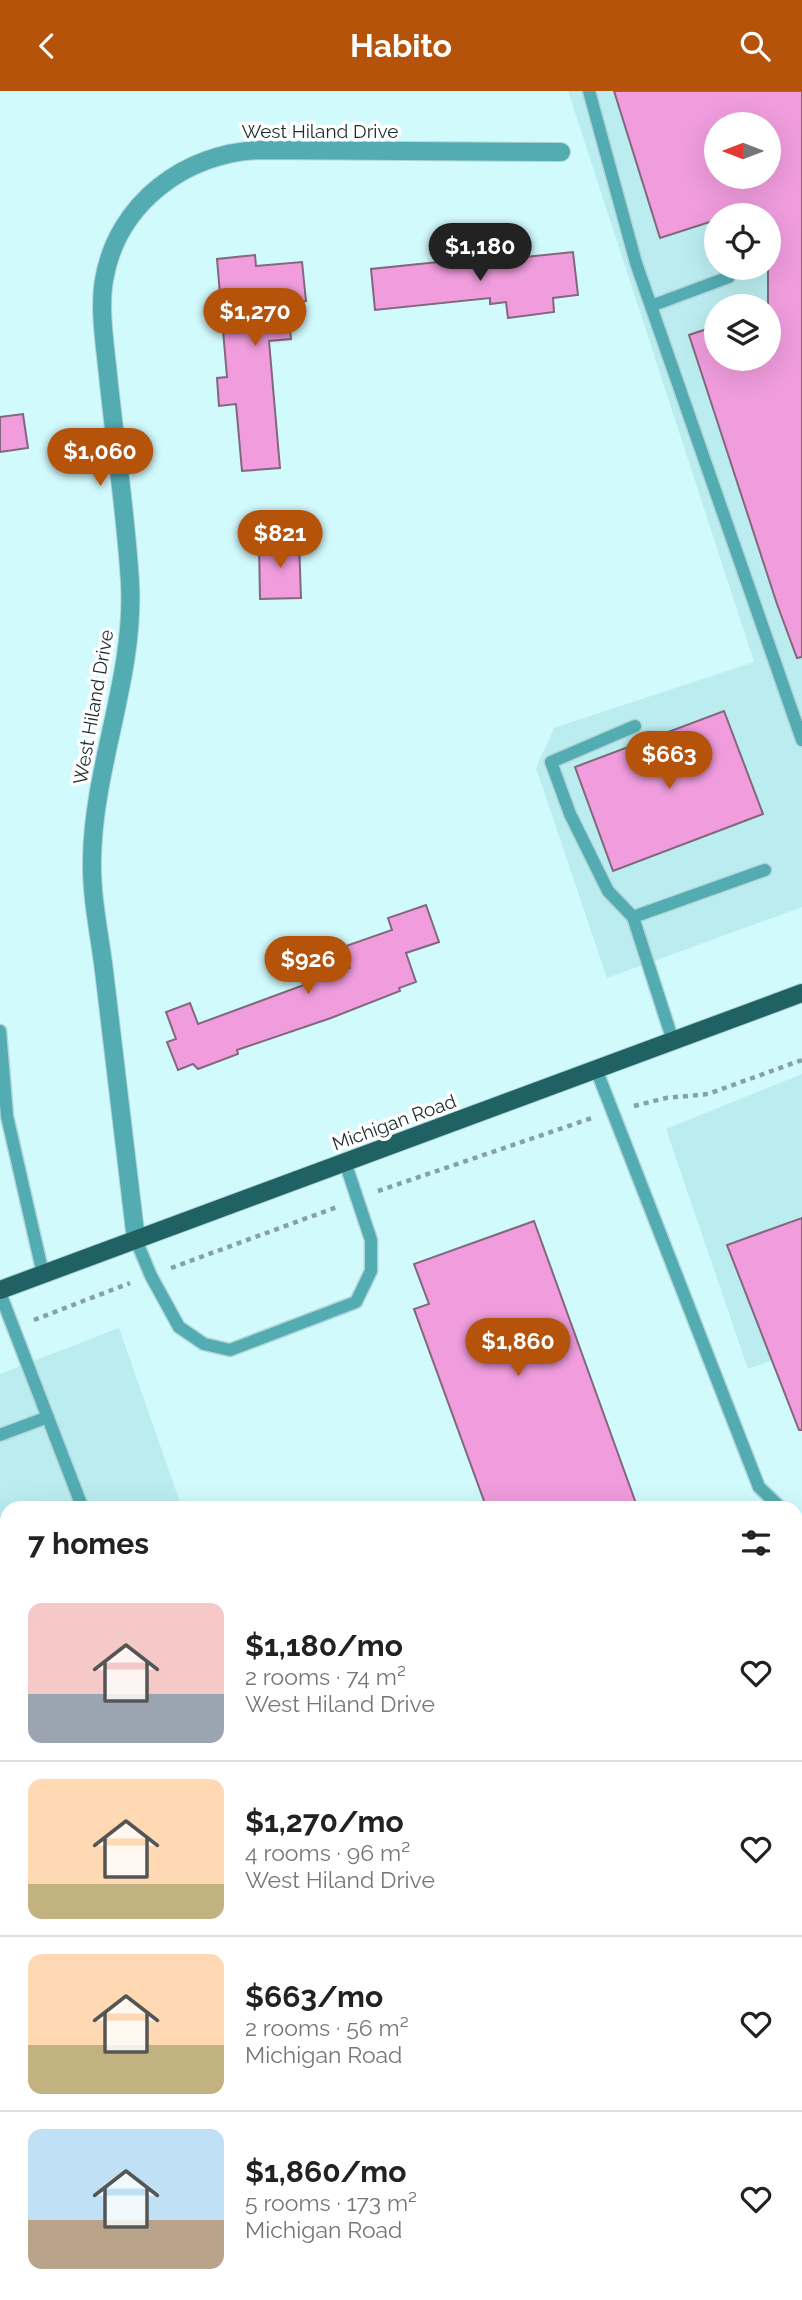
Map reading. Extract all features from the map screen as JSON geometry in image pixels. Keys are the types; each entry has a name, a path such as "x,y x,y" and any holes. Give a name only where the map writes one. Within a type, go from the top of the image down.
{"main road":[{"name":"Michigan Road","path":"0,1292 802,993"}],"street":[{"name":"West Hiland Drive","path":"136,1240 92,862 99,791 129,631 130,580 103,324 104,280 119,238 133,213 164,182 203,160 232,153 561,152"}],"lane":[{"path":"589,91 636,263 802,740"},
{"path":"651,306 721,280"},
{"path":"635,726 551,762 570,814 608,891 633,917 673,1041"},
{"path":"633,917 765,870"},
{"path":"0,1031 3,1118 43,1274"},
{"path":"596,1069 759,1487 774,1501"},
{"path":"136,1240 151,1276 179,1327 204,1344 229,1350 356,1302 371,1271 371,1240 345,1162"},
{"path":"0,1292 80,1501"},
{"path":"0,1435 48,1417"}],"path":[{"path":"13,1327 359,1198 613,1111 666,1098 708,1094 802,1060"}],"shaded area":[{"path":"568,91 802,91 802,907 607,978 536,768 554,728 754,662"},
{"path":"802,1074 802,1349 748,1369 666,1129"},
{"path":"119,1328 180,1501 0,1501 0,1374"}],"building":[{"path":"614,91 802,91 802,657 797,658 777,604 689,335 704,330 704,371 781,371 781,294 768,294 768,280 781,280 781,203 704,203 704,224 660,238"},
{"path":"573,252 578,295 553,298 554,312 508,318 506,302 490,304 490,298 375,310 371,269 448,261 449,265"},
{"path":"255,255 256,266 302,262 306,301 287,302 291,339 269,341 280,468 242,471 236,404 219,406 217,378 227,377 217,259"},
{"path":"23,414 28,448 0,452 0,417"},
{"path":"299,541 301,598 260,599 259,542"},
{"path":"724,711 763,814 613,871 575,767"},
{"path":"426,905 439,942 406,953 416,982 331,1018 237,1050 238,1054 198,1069 193,1064 178,1070 167,1042 176,1039 166,1012 190,1003 198,1024 350,968 343,947 392,930 388,918"},
{"path":"802,1218 802,1430 799,1430 727,1245"},
{"path":"534,1221 635,1501 484,1501 414,1309 429,1304 414,1264"}]}
